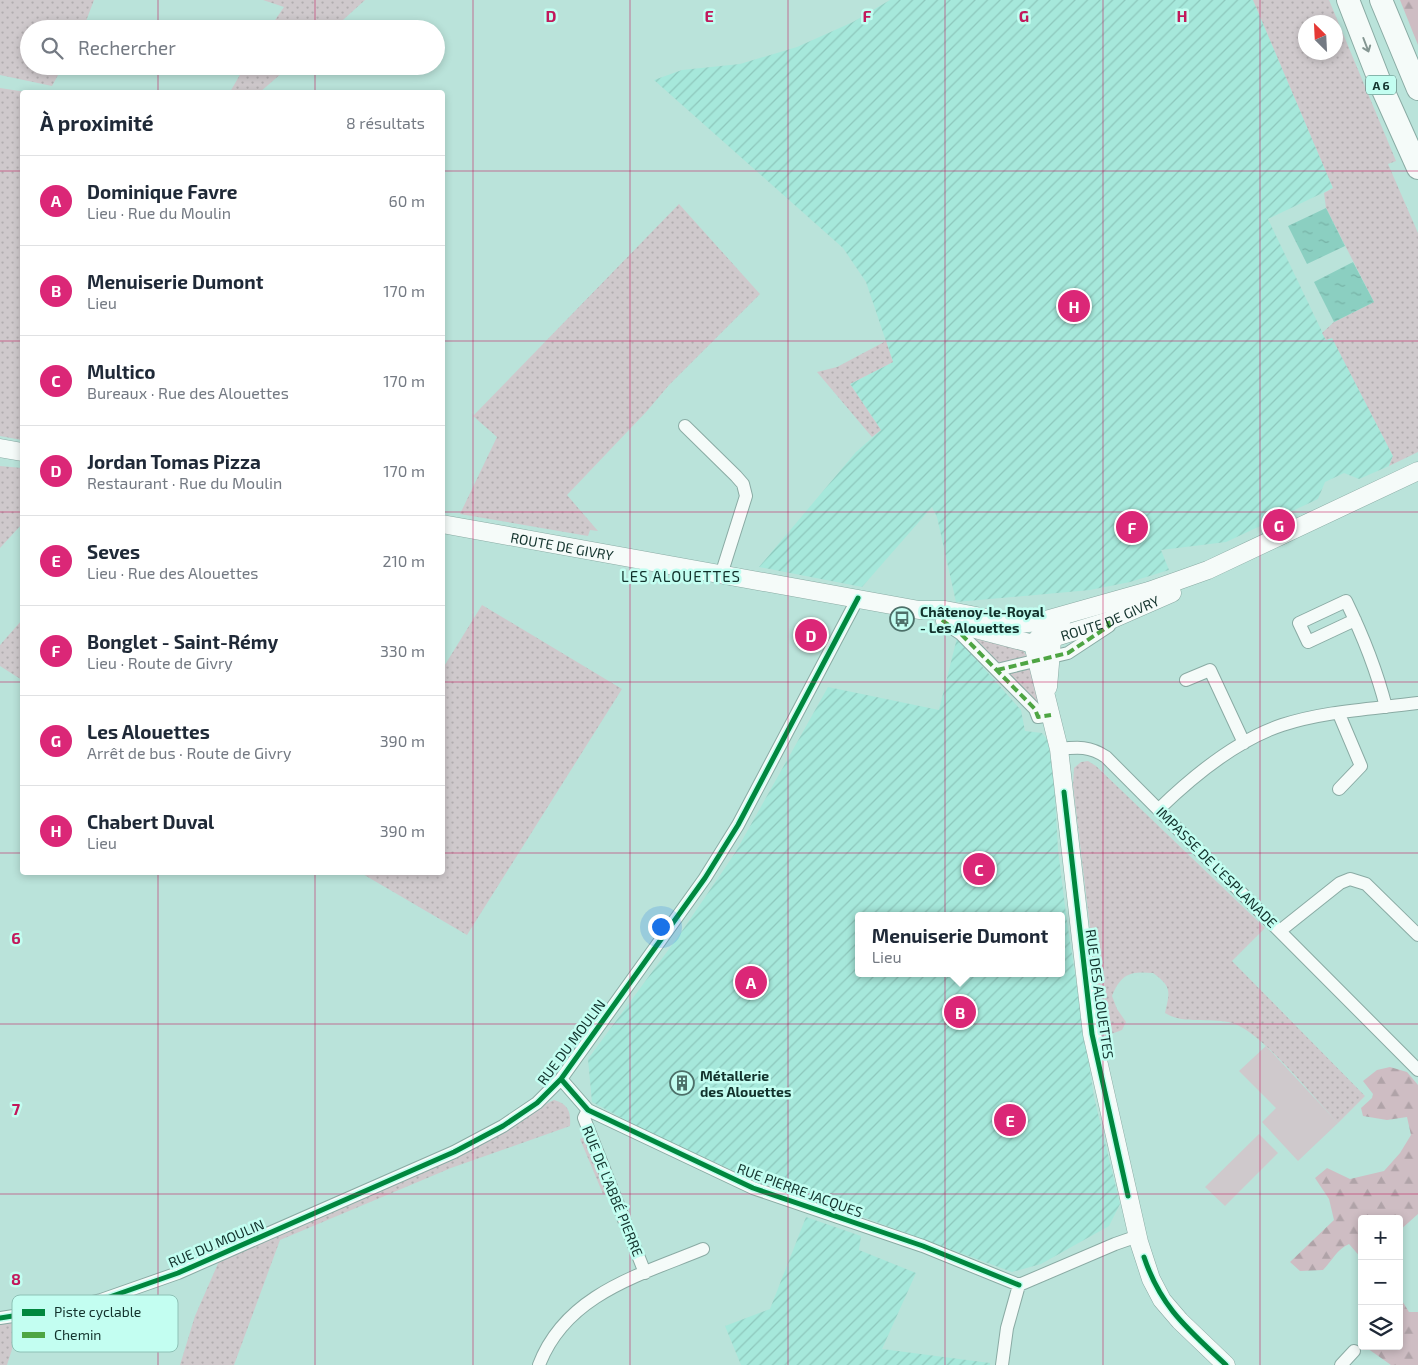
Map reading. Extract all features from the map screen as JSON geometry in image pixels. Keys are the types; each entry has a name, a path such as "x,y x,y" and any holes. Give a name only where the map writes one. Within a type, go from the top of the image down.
{"highway":[{"name":"A 6","path":"1348,0 1383,90 1418,168"},
{"name":"A 6","path":"1381,0 1418,89"}],"main road":[{"path":"0,448 20,452"},
{"name":"ROUTE DE GIVRY","path":"1042,642 1049,626 1208,570 1418,471"},
{"name":"ROUTE DE GIVRY","path":"445,525 919,610 945,610 1017,624 1042,642"},
{"name":"ROUTE DE GIVRY","path":"919,610 942,620 1042,642 1108,622 1175,592 1208,570"},
{"name":"RUE DES ALOUETTES","path":"1042,642 1047,697 1059,749 1092,1034 1138,1236 1151,1279 1162,1300 1226,1365"}],"street":[{"path":"685,426 736,476 742,484 746,496 721,575"},
{"name":"RUE DU MOULIN","path":"115,1295 178,1273 462,1148 537,1103 561,1079 704,878 738,825 858,598"},
{"path":"942,620 961,634 997,670 1035,709 1038,717 1051,715"},
{"path":"1355,620 1371,653 1386,707"},
{"path":"997,670 1042,642"},
{"path":"1186,680 1210,670 1244,743"},
{"path":"1159,809 1179,790 1244,743 1283,725 1339,714 1418,703"},
{"path":"1339,714 1361,766 1339,789"},
{"name":"IMPASSE DE L'ESPLANADE","path":"1059,749 1085,747 1096,750 1159,809 1281,930 1340,883 1350,879 1366,884 1418,935"},
{"path":"1281,930 1418,1070"},
{"name":"RUE PIERRE JACQUES","path":"561,1079 588,1110 753,1188 923,1246 1019,1285"},
{"name":"RUE DE L'ABBÉ PIERRE","path":"588,1110 584,1118 645,1273"},
{"path":"1002,1365 1007,1328 1019,1285 1114,1244 1138,1236"},
{"name":"RUE DE L'ABBÉ PIERRE","path":"539,1365 553,1337 576,1310 606,1290 704,1249"},
{"path":"1341,1365 1354,1351"}],"shaded area":[{"path":"0,0 94,0 86,20 20,20 20,75 58,75 52,86 0,75"},
{"path":"263,0 365,0 343,20 275,20 284,7"},
{"path":"890,0 1253,0 1333,188 1268,219 1326,340 1332,337 1393,456 1389,466 1359,479 1344,473 1325,482 1318,499 1226,542 1161,550 1169,570 1130,582 1090,590 956,602 937,517 932,507 862,587 759,567 856,452 881,430 850,384 893,362 866,282 843,248 654,80 682,70 740,64 797,47 853,22"},
{"path":"1253,0 1329,0 1335,15 1298,15 1298,60 1343,60 1343,34 1396,161 1388,164 1418,233 1418,452 1389,466 1393,456 1332,338 1326,340 1322,333 1334,322 1374,302 1326,208 1324,193 1333,188"},
{"path":"240,75 280,75 262,90 231,90"},
{"path":"0,88 20,91 20,440 0,436"},
{"path":"679,204 760,294 669,385 647,411 567,495 598,531 590,530 588,536 460,514 497,437 473,416"},
{"path":"886,341 893,362 850,384 881,430 872,437 817,372 837,367"},
{"path":"0,466 20,468 20,526 0,548"},
{"path":"482,605 622,689 467,935 364,875 445,875 445,665"},
{"path":"20,622 20,679 0,666 0,645"},
{"path":"960,629 1021,648 1027,656 997,667"},
{"path":"957,638 1021,710 1025,731 1042,733 1048,741 1054,780 1058,850 1067,922 1094,1097 1120,1204 1109,1226 1041,1264 1012,1272 833,1206 744,1169 734,1171 646,1131 592,1102 588,1059 680,934 735,853 828,687 939,710"},
{"path":"1031,664 1041,702 1039,710 1002,672"},
{"path":"1088,761 1096,766 1265,928 1232,961 1365,1096 1338,1123 1272,1052 1244,1029 1224,1021 1180,1019 1165,1013 1168,990 1164,982 1153,973 1132,974 1119,983 1112,996 1117,1009 1126,1022 1122,1030 1103,1037 1073,785 1074,768 1081,762"},
{"path":"1266,1046 1338,1123 1298,1161 1262,1122 1276,1108 1239,1071"},
{"path":"554,1100 563,1104 568,1110 570,1126 451,1168 280,1240 234,1365 180,1365 195,1316 220,1259"},
{"path":"1259,1134 1278,1153 1225,1206 1205,1187"},
{"path":"585,1137 608,1193 603,1194 580,1139"},
{"path":"806,1217 861,1236 859,1250 916,1273 882,1349 990,1363 990,1365 741,1365 725,1326 770,1309"},
{"path":"12,1319 12,1349 7,1365 0,1365 0,1321"}],"green space":[{"path":"1400,0 1418,0 1418,45"},
{"path":"1390,1067 1407,1072 1418,1085 1418,1214 1403,1227 1403,1215 1358,1215 1358,1254 1349,1244 1338,1252 1323,1270 1300,1271 1290,1262 1334,1220 1329,1199 1315,1178 1327,1168 1350,1179 1384,1171 1400,1153 1411,1135 1407,1117 1387,1120 1363,1116 1361,1108 1372,1098 1373,1094 1363,1081 1377,1070"},
{"path":"1403,1302 1409,1312 1418,1312 1418,1365 1391,1365 1370,1350 1403,1350"}],"water":[{"path":"1326,208 1345,246 1307,264 1288,226"},
{"path":"1353,262 1374,302 1334,322 1314,282"}],"marked path":[{"path":"942,620 961,634 1035,709 1038,717 1051,715"},
{"path":"997,670 1068,653 1109,626 1108,621"}],"cycle path":[{"path":"115,1295 178,1273 454,1152 503,1126 537,1103 561,1079 705,878 738,825 858,598"},
{"path":"1064,792 1092,1034 1128,1196"},
{"path":"561,1079 588,1110 753,1188 923,1246 1019,1285"},
{"path":"1144,1257 1151,1275 1167,1304 1177,1317 1226,1365"},
{"path":"0,1318 12,1316"}],"place":[{"name":"Chabert Duval","path":"1074,306"},
{"name":"Les Alouettes","path":"1279,525"},
{"name":"Bonglet - Saint-Rémy","path":"1132,527"},
{"name":"Châtenoy-le-Royal - Les Alouettes","path":"902,619"},
{"name":"Jordan Tomas Pizza","path":"811,635"},
{"name":"Multico","path":"979,869"},
{"name":"Dominique Favre","path":"751,982"},
{"name":"Menuiserie Dumont","path":"960,1012"},
{"name":"Métallerie des Alouettes","path":"682,1083"},
{"name":"Seves","path":"1010,1120"}],"district":[{"name":"LES ALOUETTES","path":"681,576"}]}
